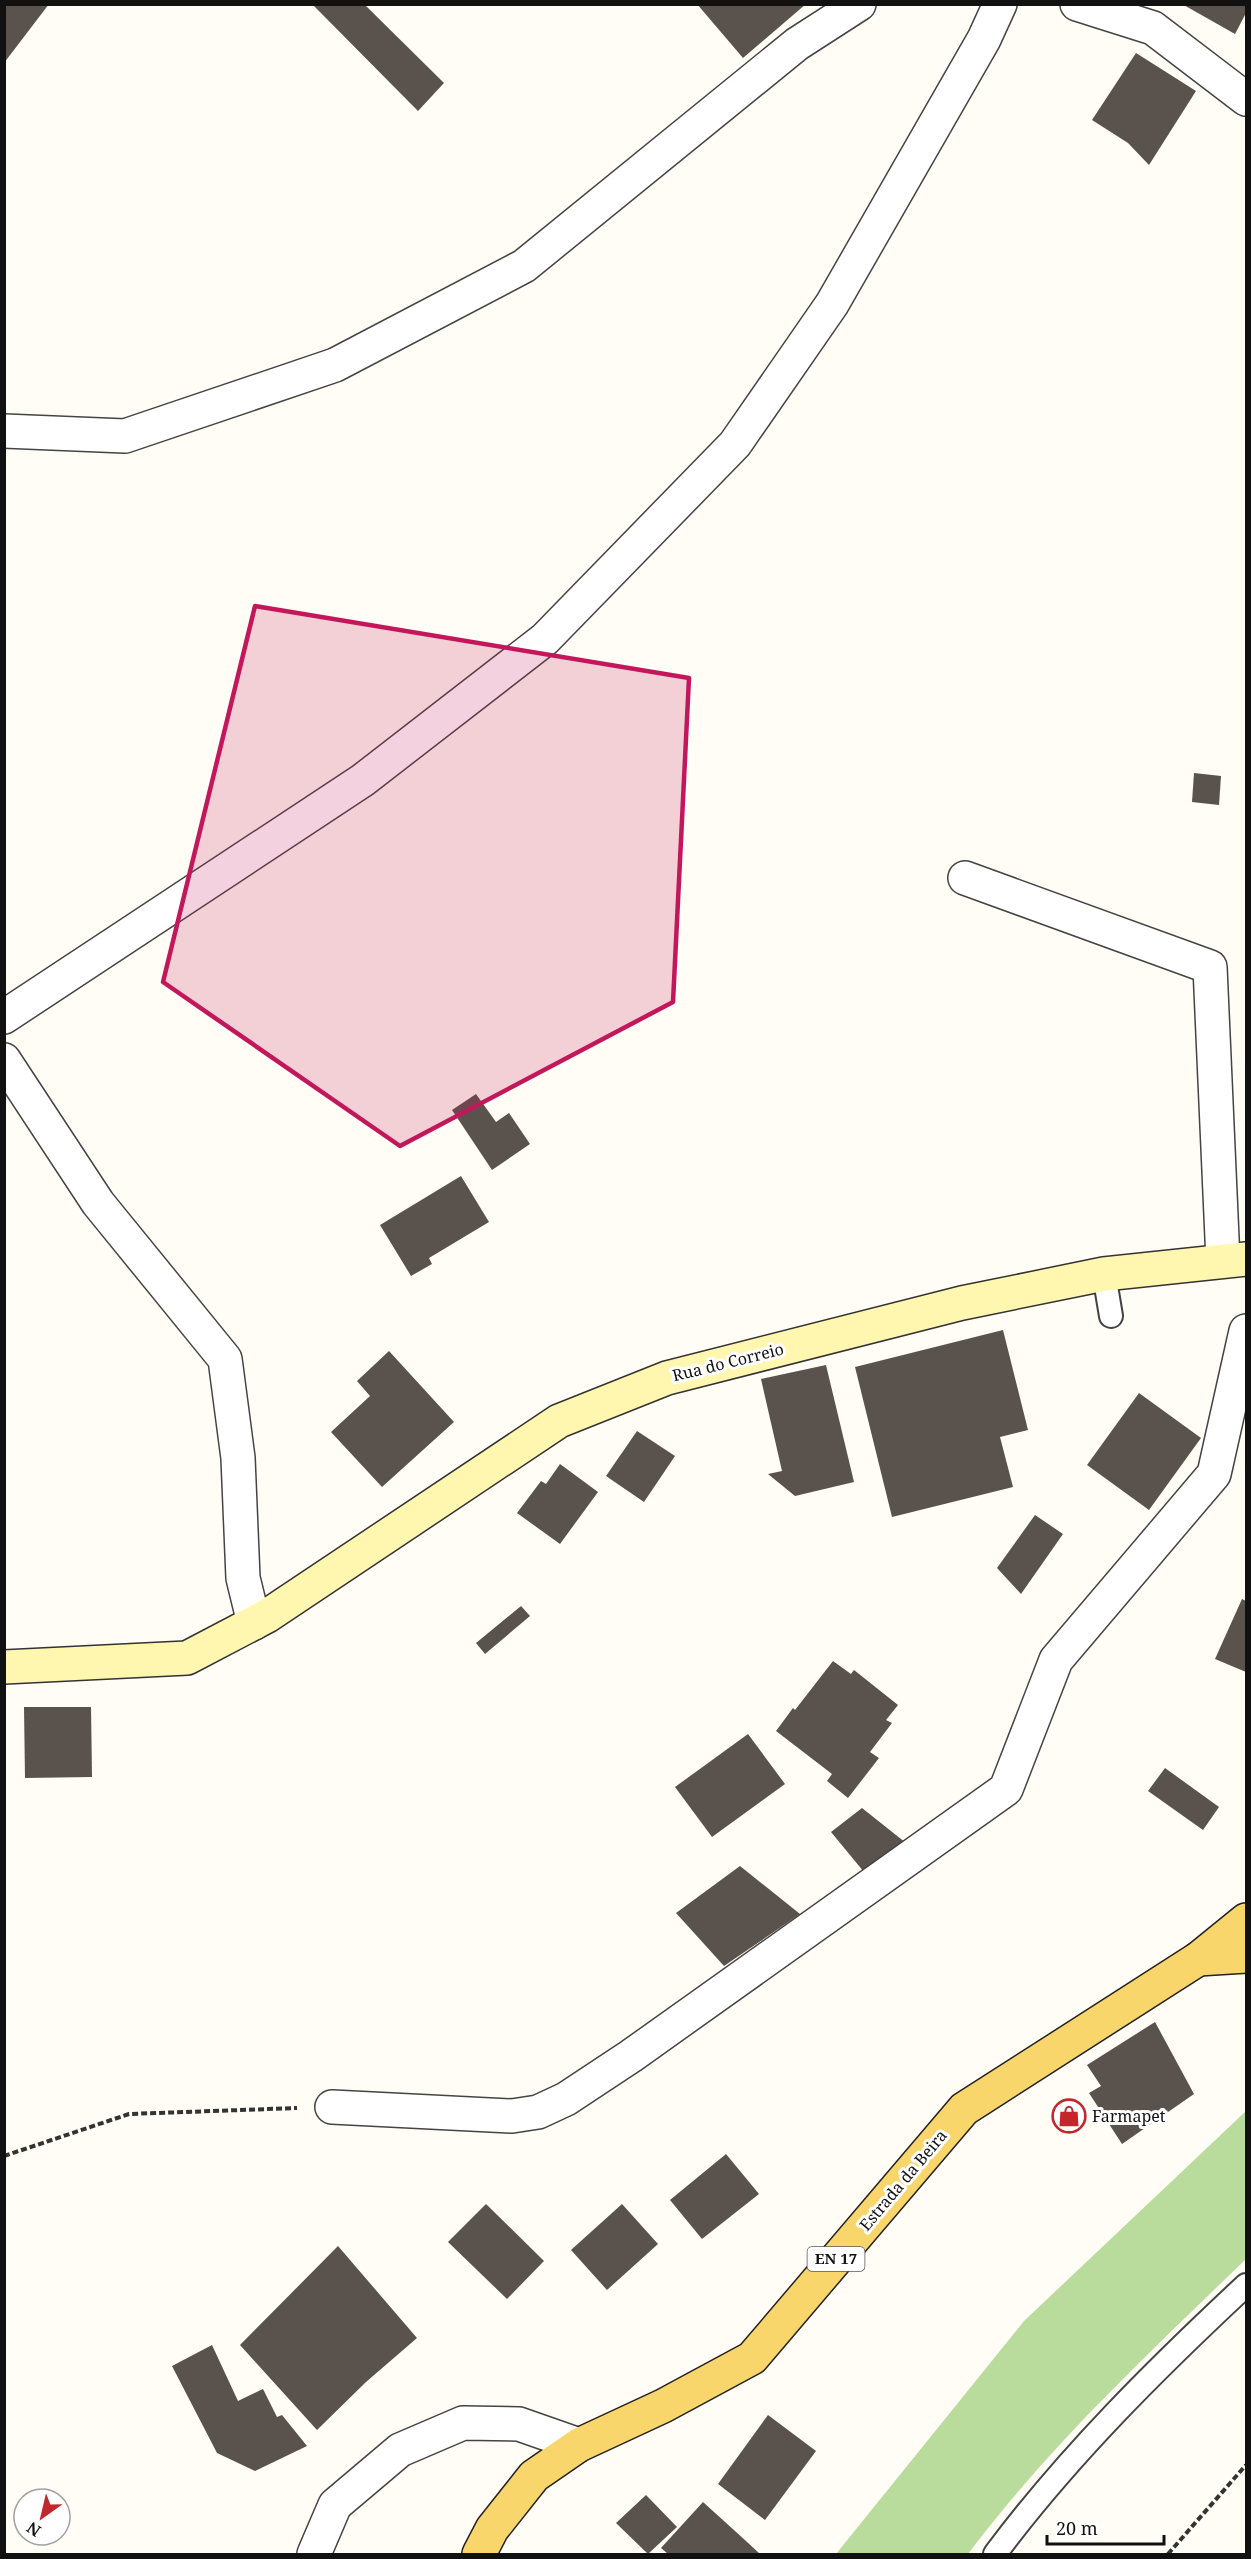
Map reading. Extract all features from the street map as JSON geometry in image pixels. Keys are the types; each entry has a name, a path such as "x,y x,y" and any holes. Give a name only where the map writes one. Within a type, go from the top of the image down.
{"main road":[{"name":"Estrada da Beira","path":"479,2554 492,2529 534,2476 579,2445 663,2406 752,2358 964,2109 1198,1959 1246,1920"},
{"name":"EN 17","path":"1198,1959 1246,1956"}],"street":[{"path":"4,431 125,436 335,365 524,266 797,44 859,4"},
{"path":"4,1017 363,780 545,639 735,444 832,304 984,39 1000,4"},
{"path":"1077,4 1153,28 1246,99"},
{"path":"965,878 1210,967 1235,1260"},
{"path":"4,1060 98,1203 225,1359 238,1458 243,1578 261,1619"},
{"name":"Rua do Correio","path":"4,1667 187,1658 261,1619 560,1421 667,1378 962,1303 1104,1274 1235,1260"},
{"path":"332,2107 512,2116 538,2112 566,2099 641,2049 1006,1789 1056,1660 1214,1474 1246,1331"},
{"path":"314,2554 336,2505 400,2450 464,2422 519,2424 579,2445"}],"lane":[{"path":"1104,1274 1111,1316"},
{"path":"995,2554 1106,2425 1246,2285"}],"path":[{"path":"4,2156 129,2114 332,2107"},
{"path":"1168,2554 1246,2465"}],"highlighted area":[{"path":"255,606 689,678 673,1002 400,1146 163,982"}],"green space":[{"path":"1246,2111 1246,2259 1066,2438 999,2514 968,2554 836,2554 1024,2321"}],"building":[{"path":"4,4 49,4 4,63"},
{"path":"312,4 364,4 444,83 418,111"},
{"path":"697,4 806,4 743,58"},
{"path":"1182,4 1246,4 1246,13 1235,34"},
{"path":"1136,53 1196,91 1149,165 1128,143 1092,120"},
{"path":"1194,773 1221,776 1219,805 1192,802"},
{"path":"476,1094 496,1122 509,1113 530,1144 492,1170 452,1110"},
{"path":"461,1176 489,1222 429,1258 432,1264 411,1276 380,1225"},
{"path":"1003,1330 1028,1430 1000,1437 1013,1487 892,1517 855,1367"},
{"path":"389,1351 454,1422 382,1487 331,1432 370,1396 357,1381"},
{"path":"826,1365 854,1482 795,1496 768,1474 782,1471 761,1379"},
{"path":"1139,1393 1201,1438 1149,1510 1087,1465"},
{"path":"637,1431 675,1456 644,1502 606,1476"},
{"path":"560,1464 598,1492 560,1544 517,1513 541,1481 546,1484"},
{"path":"1035,1515 1063,1534 1021,1594 997,1568"},
{"path":"1242,1599 1246,1601 1246,1672 1215,1659"},
{"path":"521,1606 530,1616 485,1654 476,1643"},
{"path":"833,1661 851,1674 854,1670 898,1705 886,1720 892,1723 870,1752 879,1758 848,1798 827,1781 832,1774 776,1731"},
{"path":"24,1707 91,1707 92,1777 25,1778"},
{"path":"748,1734 785,1784 712,1837 675,1787"},
{"path":"1165,1768 1219,1807 1203,1830 1148,1791"},
{"path":"862,1808 906,1843 864,1872 831,1832"},
{"path":"740,1866 800,1914 724,1966 676,1913"},
{"path":"1155,2022 1194,2094 1122,2144 1089,2093 1101,2086 1087,2065"},
{"path":"726,2154 759,2194 702,2239 670,2200"},
{"path":"486,2204 544,2261 507,2299 448,2242"},
{"path":"622,2204 658,2244 607,2290 571,2250"},
{"path":"338,2246 417,2338 366,2382 317,2430 240,2345"},
{"path":"212,2345 238,2401 263,2389 277,2417 282,2415 307,2446 255,2471 217,2453 172,2366"},
{"path":"768,2415 816,2451 765,2520 718,2484"},
{"path":"646,2495 677,2527 648,2554 616,2523"},
{"path":"703,2502 760,2554 668,2554 661,2548"}],"place":[{"name":"Farmapet","path":"1069,2116"}]}
